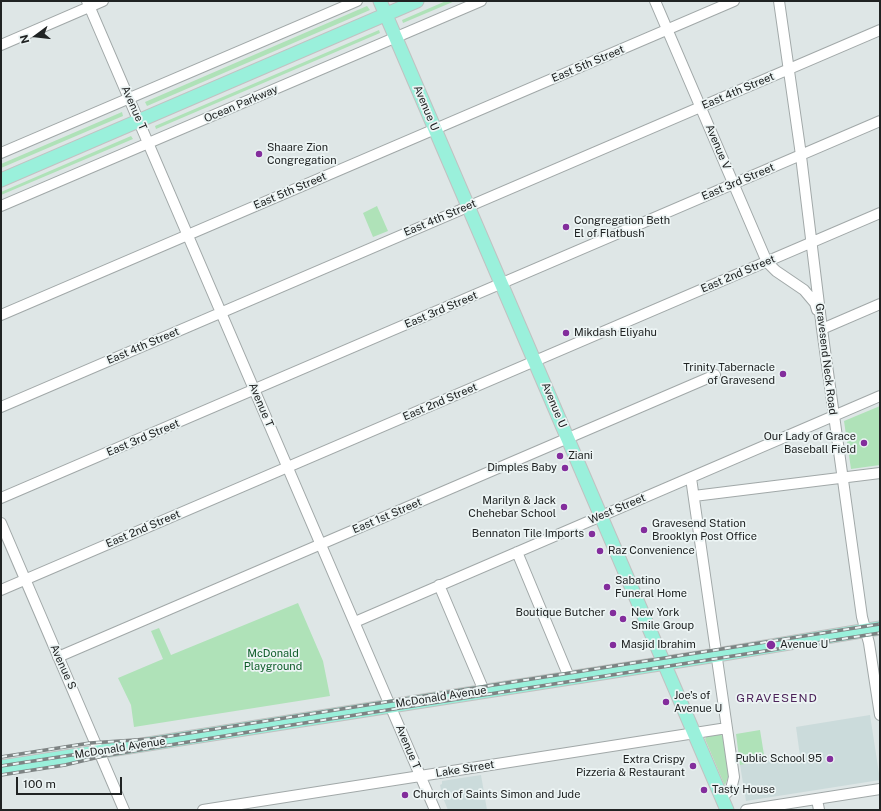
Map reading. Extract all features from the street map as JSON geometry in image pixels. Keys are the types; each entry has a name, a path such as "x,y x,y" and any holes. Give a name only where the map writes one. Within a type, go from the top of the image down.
{"main road":[{"name":"Avenue U","path":"380,1 727,810"},
{"path":"1,180 417,1"},
{"name":"McDonald Avenue","path":"2,765 717,655 880,628"}],"street":[{"path":"1,45 89,4 103,1"},
{"path":"1,153 357,1"},
{"name":"Ocean Parkway","path":"1,206 481,1"},
{"name":"Avenue V","path":"655,1 767,262 810,296 815,303 821,325"},
{"name":"East 5th Street","path":"1,315 734,1"},
{"name":"Gravesend Neck Road","path":"779,1 801,155 821,325 862,617 880,715"},
{"name":"Avenue T","path":"89,4 435,810"},
{"name":"East 4th Street","path":"1,407 880,30"},
{"name":"East 3rd Street","path":"1,498 880,121"},
{"name":"East 2nd Street","path":"1,590 880,213"},
{"path":"821,325 880,304"},
{"name":"East 1st Street","path":"58,657 715,375"},
{"name":"West Street","path":"355,622 880,396"},
{"path":"694,496 880,473"},
{"path":"691,478 734,777 731,789 722,797"},
{"name":"Avenue S","path":"1,523 124,810"},
{"path":"517,552 569,677"},
{"path":"439,585 484,691"},
{"name":"Lake Street","path":"203,810 727,728"},
{"path":"746,810 880,789"},
{"path":"817,799 819,810"}],"shaded area":[{"name":"Public School 95","path":"870,715 880,780 746,801 740,765 800,756 796,727"},
{"path":"481,775 487,810 448,810 440,785 442,784 442,781"}],"green space":[{"path":"446,1 455,1 403,23 402,20"},
{"path":"367,6 370,10 147,106 145,102"},
{"path":"379,30 380,33 156,129 155,126"},
{"path":"122,112 123,116 1,168 1,164"},
{"path":"131,136 133,139 1,195 1,192"},
{"path":"377,206 388,231 373,237 363,213"},
{"name":"Our Lady of Grace Baseball Field","path":"880,406 880,465 851,469 844,421"},
{"name":"McDonald Playground","path":"298,603 323,661 330,696 134,727 131,705 118,678 163,659 151,631 159,628 171,655"},
{"path":"760,730 765,761 740,765 736,734"},
{"path":"721,734 729,775 725,785 705,739 707,736"}],"railway":[{"path":"1,757 90,743 150,739 177,735 880,624"},
{"path":"1,775 65,765 103,756 285,726 880,633"},
{"path":"1,766 117,748"}],"place":[{"name":"Shaare Zion Congregation","path":"259,154"},
{"name":"Congregation Beth El of Flatbush","path":"566,227"},
{"name":"Mikdash Eliyahu","path":"566,333"},
{"name":"Trinity Tabernacle of Gravesend","path":"783,374"},
{"name":"Our Lady of Grace Baseball Field","path":"864,443"},
{"name":"Ziani","path":"560,456"},
{"name":"Dimples Baby","path":"565,468"},
{"name":"Marilyn & Jack Chehebar School","path":"564,507"},
{"name":"Gravesend Station Brooklyn Post Office","path":"644,530"},
{"name":"Bennaton Tile Imports","path":"592,534"},
{"name":"Raz Convenience","path":"600,551"},
{"name":"Sabatino Funeral Home","path":"607,587"},
{"name":"Boutique Butcher","path":"613,613"},
{"name":"New York Smile Group","path":"623,619"},
{"name":"Masjid Ibrahim","path":"613,645"},
{"name":"Avenue U","path":"771,645"},
{"name":"Joe's of Avenue U","path":"666,702"},
{"name":"Public School 95","path":"830,759"},
{"name":"Extra Crispy Pizzeria & Restaurant","path":"693,766"},
{"name":"Tasty House","path":"704,790"},
{"name":"Church of Saints Simon and Jude","path":"405,795"}],"district":[{"name":"GRAVESEND","path":"777,698"}]}
